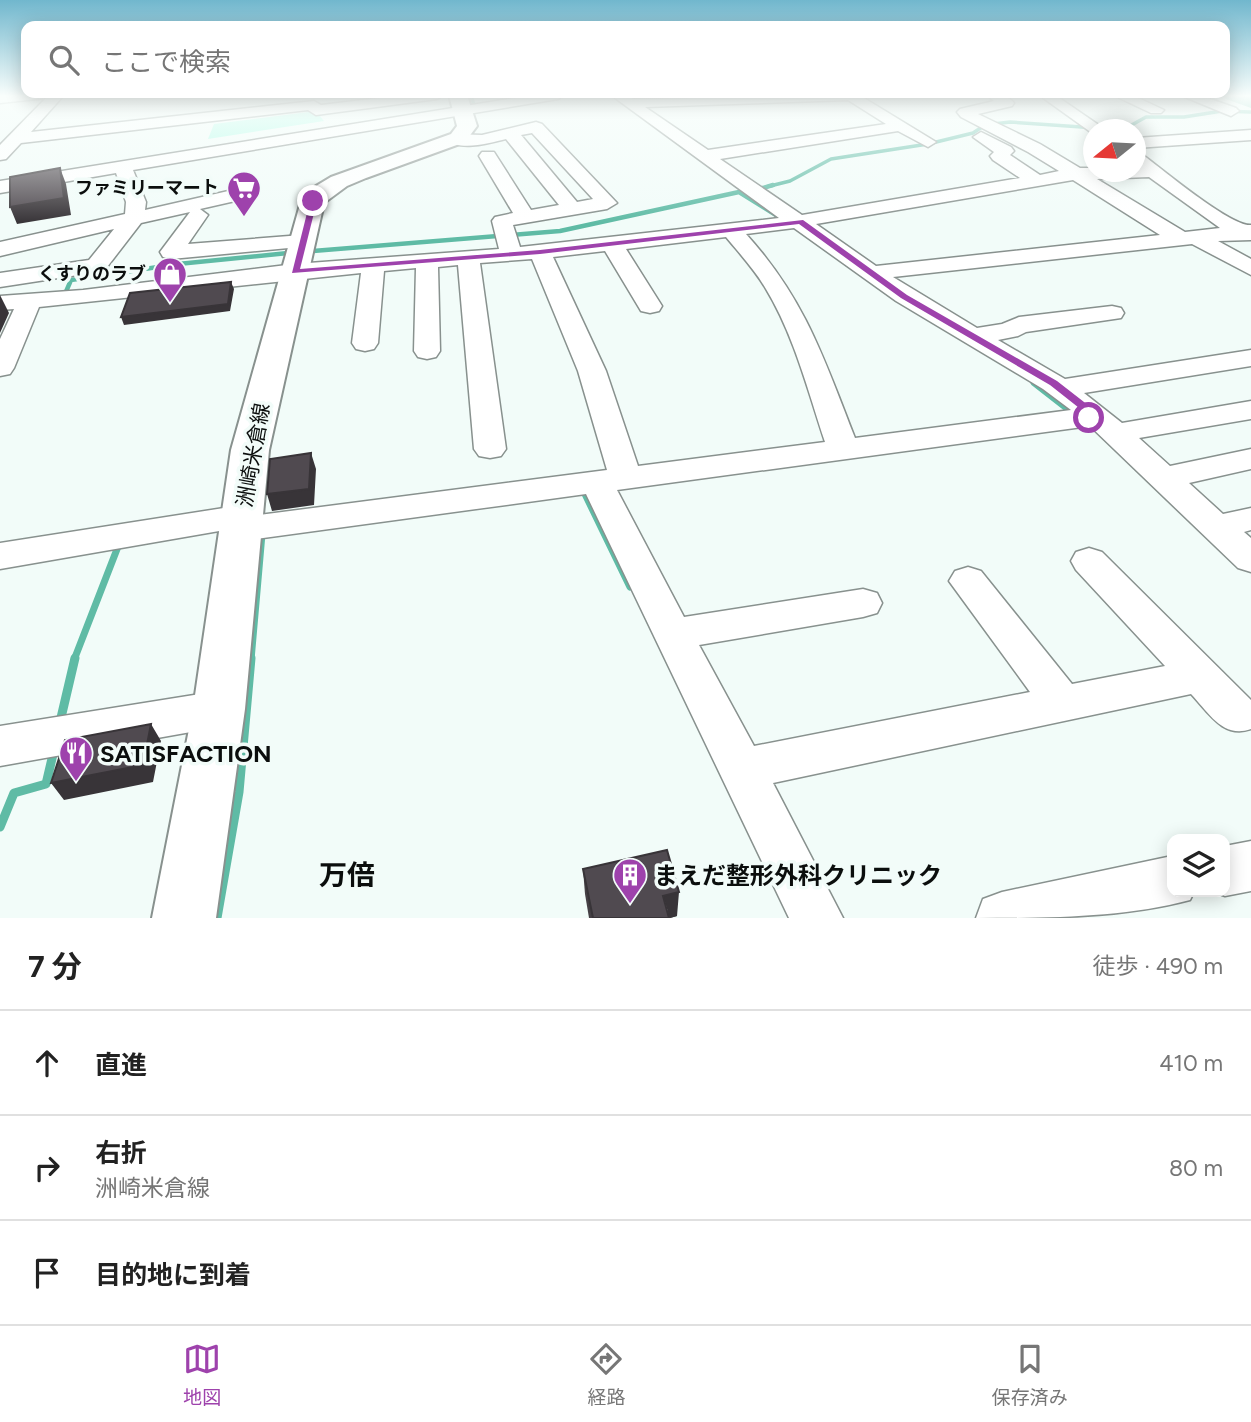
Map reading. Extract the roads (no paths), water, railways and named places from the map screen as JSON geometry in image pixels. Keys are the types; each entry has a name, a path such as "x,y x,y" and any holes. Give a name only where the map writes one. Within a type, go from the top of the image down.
{"main road":[{"name":"洲崎米倉線","path":"184,918 219,709 250,450 313,201 318,193 422,138"}],"street":[{"path":"4,162 11,140 36,138"},
{"path":"0,187 315,138"},
{"path":"477,138 526,217"},
{"path":"514,138 573,210"},
{"path":"508,243 502,220 573,210 607,202 546,138"},
{"path":"679,138 794,222 904,296 1060,388 1094,422 1163,478 1251,559"},
{"path":"805,138 813,142"},
{"path":"703,156 835,138"},
{"path":"920,138 928,142"},
{"path":"994,138 1005,151 999,156 1037,181"},
{"path":"1004,138 1076,174 1189,239 1251,268"},
{"path":"1146,143 1205,138"},
{"path":"80,156 199,141 192,156"},
{"path":"1146,166 1210,215 1248,233"},
{"path":"0,280 96,266 135,216 136,202 124,169"},
{"path":"198,215 171,252 298,256 373,265 468,258 508,243 540,252 731,230 794,222 1076,174 1153,171"},
{"path":"0,249 135,216 237,195"},
{"path":"731,230 758,260 783,298 805,345 844,451"},
{"path":"870,272 1248,233"},
{"path":"37,274 38,240"},
{"path":"612,244 650,306"},
{"path":"540,252 592,371 611,482 672,634 817,918"},
{"path":"0,303 83,297 298,256"},
{"path":"468,258 490,449"},
{"path":"427,261 427,351"},
{"path":"365,343 373,265"},
{"path":"0,368 30,300"},
{"path":"972,336 1009,331 1019,325 1112,313"},
{"path":"1060,388 1251,358"},
{"path":"0,556 242,522 611,482 844,451 1094,422 1251,410"},
{"path":"1163,478 1251,459"},
{"path":"1216,527 1251,519"},
{"path":"1089,561 1238,715"},
{"path":"968,581 1062,702"},
{"path":"672,634 863,603"},
{"path":"741,769 1198,676"},
{"path":"0,746 219,709"},
{"path":"1230,870 1251,866"},
{"path":"1002,918 1167,883"}],"waterway":[{"path":"767,187 790,181 831,159 953,138"},
{"path":"767,187 773,185"},
{"path":"756,190 767,187"},
{"path":"313,251 560,231 739,192 784,220"},
{"path":"65,294 71,280 178,264 288,253"},
{"path":"1033,383 1074,415"},
{"path":"585,494 630,587"},
{"path":"251,660 262,534"},
{"path":"74,660 119,544"},
{"path":"60,722 75,658"},
{"path":"217,918 239,792 251,658"},
{"path":"0,827 14,793 46,784 54,750"}],"place":[{"name":"ファミリーマート","path":"244,218"},
{"name":"くすりのラブ","path":"170,304"},
{"name":"SATISFACTION","path":"76,783"},
{"name":"まえだ整形外科クリニック","path":"630,905"}],"district":[{"name":"万倍","path":"347,875"}]}
